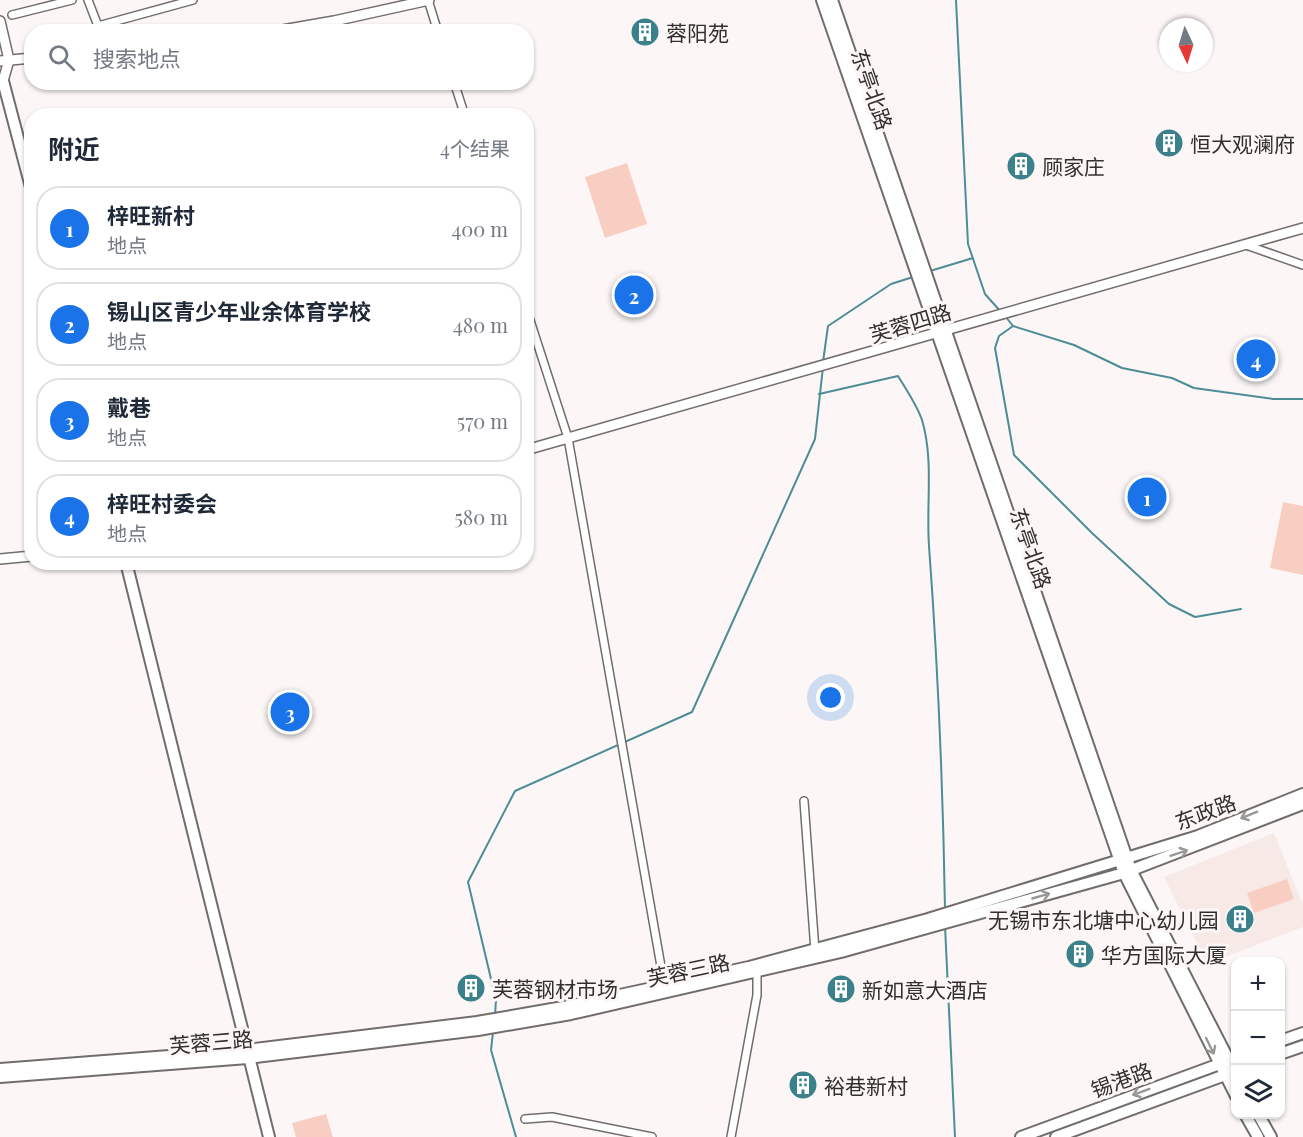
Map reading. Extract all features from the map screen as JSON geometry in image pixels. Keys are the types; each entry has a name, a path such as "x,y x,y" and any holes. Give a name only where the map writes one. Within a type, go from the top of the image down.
{"main road":[{"name":"东亭北路","path":"822,0 924,284 1127,871 1228,1061"},
{"name":"东亭北路","path":"831,0 918,267"},
{"path":"2,79 24,161"},
{"path":"128,570 269,1137"},
{"name":"东政路","path":"1123,860 1198,836 1303,794"},
{"name":"东政路","path":"1127,871 1303,804"},
{"name":"芙蓉三路","path":"0,1077 247,1054 477,1026 757,973 963,913 1123,860"},
{"name":"芙蓉三路","path":"963,913 1127,871"},
{"name":"芙蓉三路","path":"665,990 929,923"},
{"path":"1285,1040 1303,1033"},
{"path":"1285,1053 1303,1046"},
{"name":"芙蓉三路","path":"0,1069 247,1054"},
{"name":"锡港路","path":"1020,1137 1228,1061"},
{"name":"锡港路","path":"1056,1137 1231,1073"},
{"path":"1248,1119 1258,1137"},
{"path":"1261,1119 1270,1137"}],"street":[{"path":"12,15 72,0"},
{"path":"88,0 97,24"},
{"path":"105,24 193,0"},
{"path":"317,24 428,0 436,24"},
{"path":"0,21 5,60 2,79"},
{"path":"5,60 24,59"},
{"path":"457,90 462,108"},
{"name":"芙蓉四路","path":"534,448 1303,228"},
{"path":"1246,245 1303,265"},
{"path":"534,333 568,438 665,990"},
{"path":"0,559 24,557"},
{"path":"804,801 815,951"},
{"path":"731,1137 757,995 757,973"},
{"path":"525,1119 552,1117 652,1137"}],"shaded area":[{"path":"627,163 647,224 605,238 585,177"},
{"path":"1283,502 1303,506 1303,575 1270,568"},
{"path":"1274,833 1303,905 1303,927 1207,964 1164,877"},
{"path":"1287,879 1294,899 1254,913 1247,893"},
{"path":"326,1114 333,1137 296,1137 292,1123"}],"waterway":[{"path":"956,0 968,244 985,294 1001,312"},
{"path":"930,271 973,258"},
{"path":"823,362 828,326 891,284 913,277"},
{"path":"1005,316 1013,326 999,336 995,348 1014,455 1092,533 1169,604 1195,617 1241,609"},
{"path":"1013,326 1074,345 1122,368 1172,378 1194,388 1273,399 1303,399"},
{"path":"495,1015 496,1000 468,882 515,791 692,712 815,439 823,367"},
{"path":"819,394 898,376 914,403 926,435 929,467 928,530 940,728 945,909"},
{"path":"945,926 955,1137"},
{"path":"493,1032 491,1050 516,1137"}],"place":[{"name":"蓉阳苑","path":"645,32"},
{"name":"恒大观澜府","path":"1169,143"},
{"name":"顾家庄","path":"1021,166"},
{"name":"锡山区青少年业余体育学校","path":"634,295"},
{"name":"梓旺村委会","path":"1256,359"},
{"name":"梓旺新村","path":"1147,497"},
{"name":"戴巷","path":"290,712"},
{"name":"无锡市东北塘中心幼儿园","path":"1240,919"},
{"name":"华方国际大厦","path":"1080,954"},
{"name":"芙蓉钢材市场","path":"471,988"},
{"name":"新如意大酒店","path":"841,989"},
{"name":"裕巷新村","path":"803,1085"}]}
